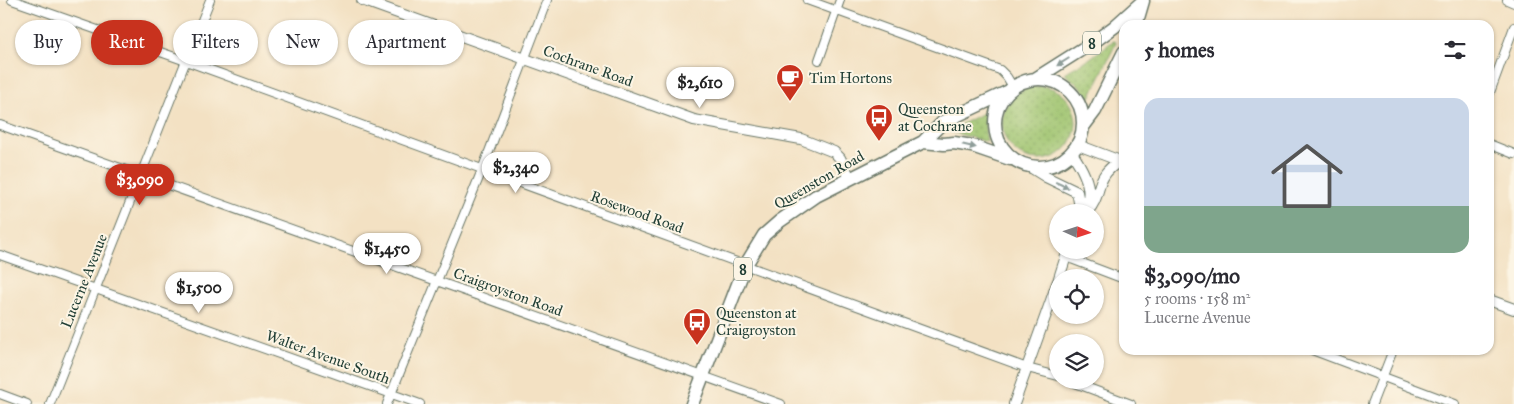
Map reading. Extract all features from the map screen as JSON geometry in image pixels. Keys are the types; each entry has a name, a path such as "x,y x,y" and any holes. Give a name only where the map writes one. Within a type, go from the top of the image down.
{"main road":[{"name":"8","path":"1137,20 1143,0"},
{"name":"8","path":"1120,20 1143,0"},
{"name":"8","path":"1035,79 1095,41 1119,20"},
{"name":"8","path":"1083,127 1095,111 1119,62"},
{"path":"1035,79 1051,80 1064,87 1080,105 1082,114 1083,127 1075,149 1064,160 1052,166 1042,168 1030,167 1013,159 1004,151 996,133 995,122 997,108 1010,90 1024,81 1035,79"},
{"name":"Queenston Road","path":"692,404 745,266 764,235 777,222 810,200 850,178 924,142 943,122 1010,90"},
{"name":"Queenston Road","path":"924,142 972,146 1013,159"}],"street":[{"name":"Rosewood Road","path":"12,0 173,56"},
{"name":"Lucerne Avenue","path":"202,20 210,0"},
{"name":"Cochrane Road","path":"362,0 694,120 801,139 834,152 840,158 850,178"},
{"path":"387,404 482,170 547,0"},
{"path":"807,0 1000,70 1007,77 1010,90"},
{"path":"819,60 840,0"},
{"path":"1507,0 1514,3"},
{"path":"1494,81 1514,27"},
{"name":"Lucerne Avenue","path":"50,404 184,65"},
{"name":"Rosewood Road","path":"197,65 745,266 1027,368 1049,374"},
{"name":"Craigroyston Road","path":"0,125 781,404"},
{"path":"1494,146 1514,154"},
{"path":"1075,149 1119,161"},
{"path":"1075,149 1087,190 1086,204"},
{"path":"1093,204 1102,177 1106,171 1119,164"},
{"path":"1030,167 1077,192 1081,204"},
{"name":"Walter Avenue South","path":"0,255 420,404"},
{"path":"1078,259 1119,277"},
{"path":"1494,302 1514,309"},
{"path":"1014,404 1049,305"},
{"path":"1325,355 1455,404"},
{"path":"1372,404 1390,355"},
{"path":"1091,389 1131,404"},
{"path":"0,394 27,404"}],"green space":[{"path":"1113,41 1116,43 1090,97 1088,97 1081,87 1066,75 1066,72 1089,59"},
{"path":"1039,86 1060,92 1070,102 1076,123 1070,144 1060,154 1039,160 1018,154 1008,144 1002,123 1008,102 1018,92"},
{"path":"983,113 986,115 987,142 951,132 952,129"}],"place":[{"name":"Tim Hortons","path":"790,102"},
{"name":"Queenston at Cochrane","path":"879,142"},
{"name":"Queenston at Craigroyston","path":"697,346"}]}
